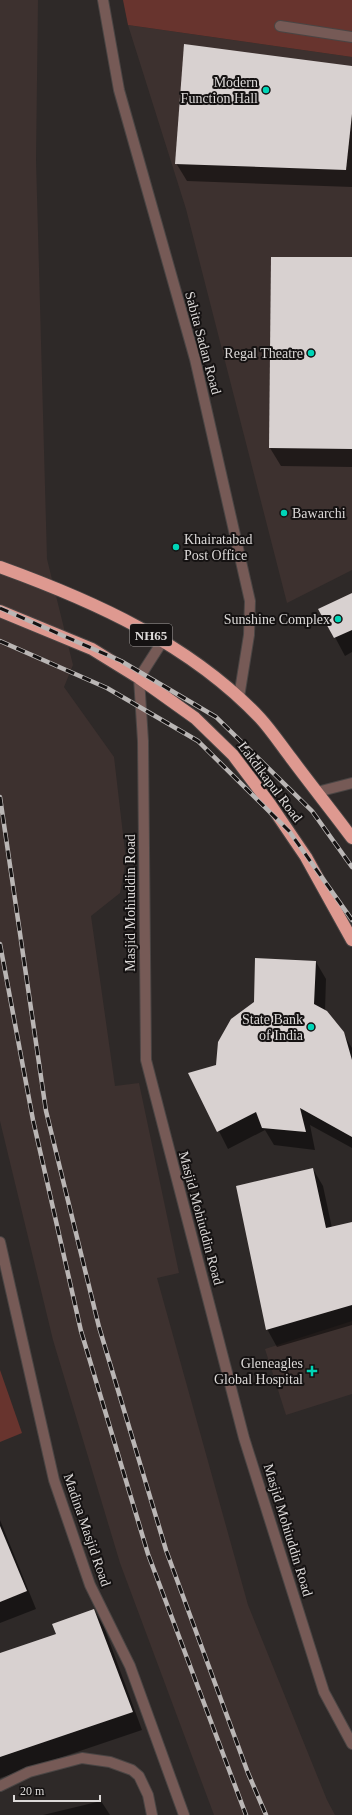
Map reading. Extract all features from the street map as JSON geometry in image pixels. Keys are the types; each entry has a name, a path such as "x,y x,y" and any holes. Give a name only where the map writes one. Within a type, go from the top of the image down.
{"highway":[{"name":"NH65","path":"0,567 54,587 126,620 194,662 239,697 261,719 352,838"},
{"name":"Lakdikapul Road","path":"0,611 92,649 139,678 195,718 233,755 270,804 306,857 352,940"}],"street":[{"name":"Sabita Sadan Road","path":"103,0 119,90 194,360 250,601 249,635 239,697"},
{"path":"280,26 352,37"},
{"path":"139,678 162,642"},
{"name":"Masjid Mohiuddin Road","path":"139,678 143,741 146,1060 244,1438 324,1692 352,1744"},
{"path":"317,792 352,782"},
{"name":"Madina Masjid Road","path":"0,1242 54,1480 90,1585 130,1666 184,1815"},
{"path":"0,1786 29,1772 82,1758 110,1762 132,1770 139,1776 148,1795 152,1815"}],"shaded area":[{"path":"0,0 38,0 36,160 47,559 73,665 64,687 114,757 126,860 120,893 91,916 115,1086 139,1083 179,1273 157,1278 248,1605 327,1800 335,1815 214,1815 120,1563 53,1340 0,1121"},
{"path":"123,0 352,0 352,57 128,25"},
{"path":"128,25 352,57 352,570 287,603 186,209"},
{"name":"Gleneagles Global Hospital","path":"352,1321 352,1394 286,1415 265,1349"},
{"path":"0,1370 22,1433 0,1442"}],"building":[{"name":"Modern Function Hall","path":"184,44 352,66 352,114 346,170 175,164"},
{"name":"Regal Theatre","path":"271,257 352,257 352,449 269,448"},
{"name":"Sunshine Complex","path":"352,593 352,630 334,638 318,609"},
{"path":"255,958 316,961 314,1004 327,1011 344,1032 352,1060 352,1137 300,1108 306,1132 262,1128 256,1112 217,1132 188,1073 216,1065 218,1042 231,1019 254,1002"},
{"path":"313,1168 326,1228 352,1222 352,1305 266,1330 236,1186"},
{"path":"0,1526 27,1591 0,1602"},
{"path":"94,1609 133,1712 0,1757 0,1653 56,1634 52,1624"}],"railway":[{"path":"0,608 121,661 216,717 312,811 352,867"},
{"path":"0,641 107,688 198,741 289,831 352,920"},
{"path":"0,797 46,1111 99,1327 166,1550 248,1773 266,1815"},
{"path":"0,944 33,1120 81,1331 148,1554 246,1815"}],"place":[{"name":"Modern Function Hall","path":"266,90"},
{"name":"Regal Theatre","path":"311,353"},
{"name":"Bawarchi","path":"284,513"},
{"name":"Khairatabad Post Office","path":"176,547"},
{"name":"Sunshine Complex","path":"338,619"},
{"name":"State Bank of India","path":"311,1027"},
{"name":"Gleneagles Global Hospital","path":"312,1371"}]}
